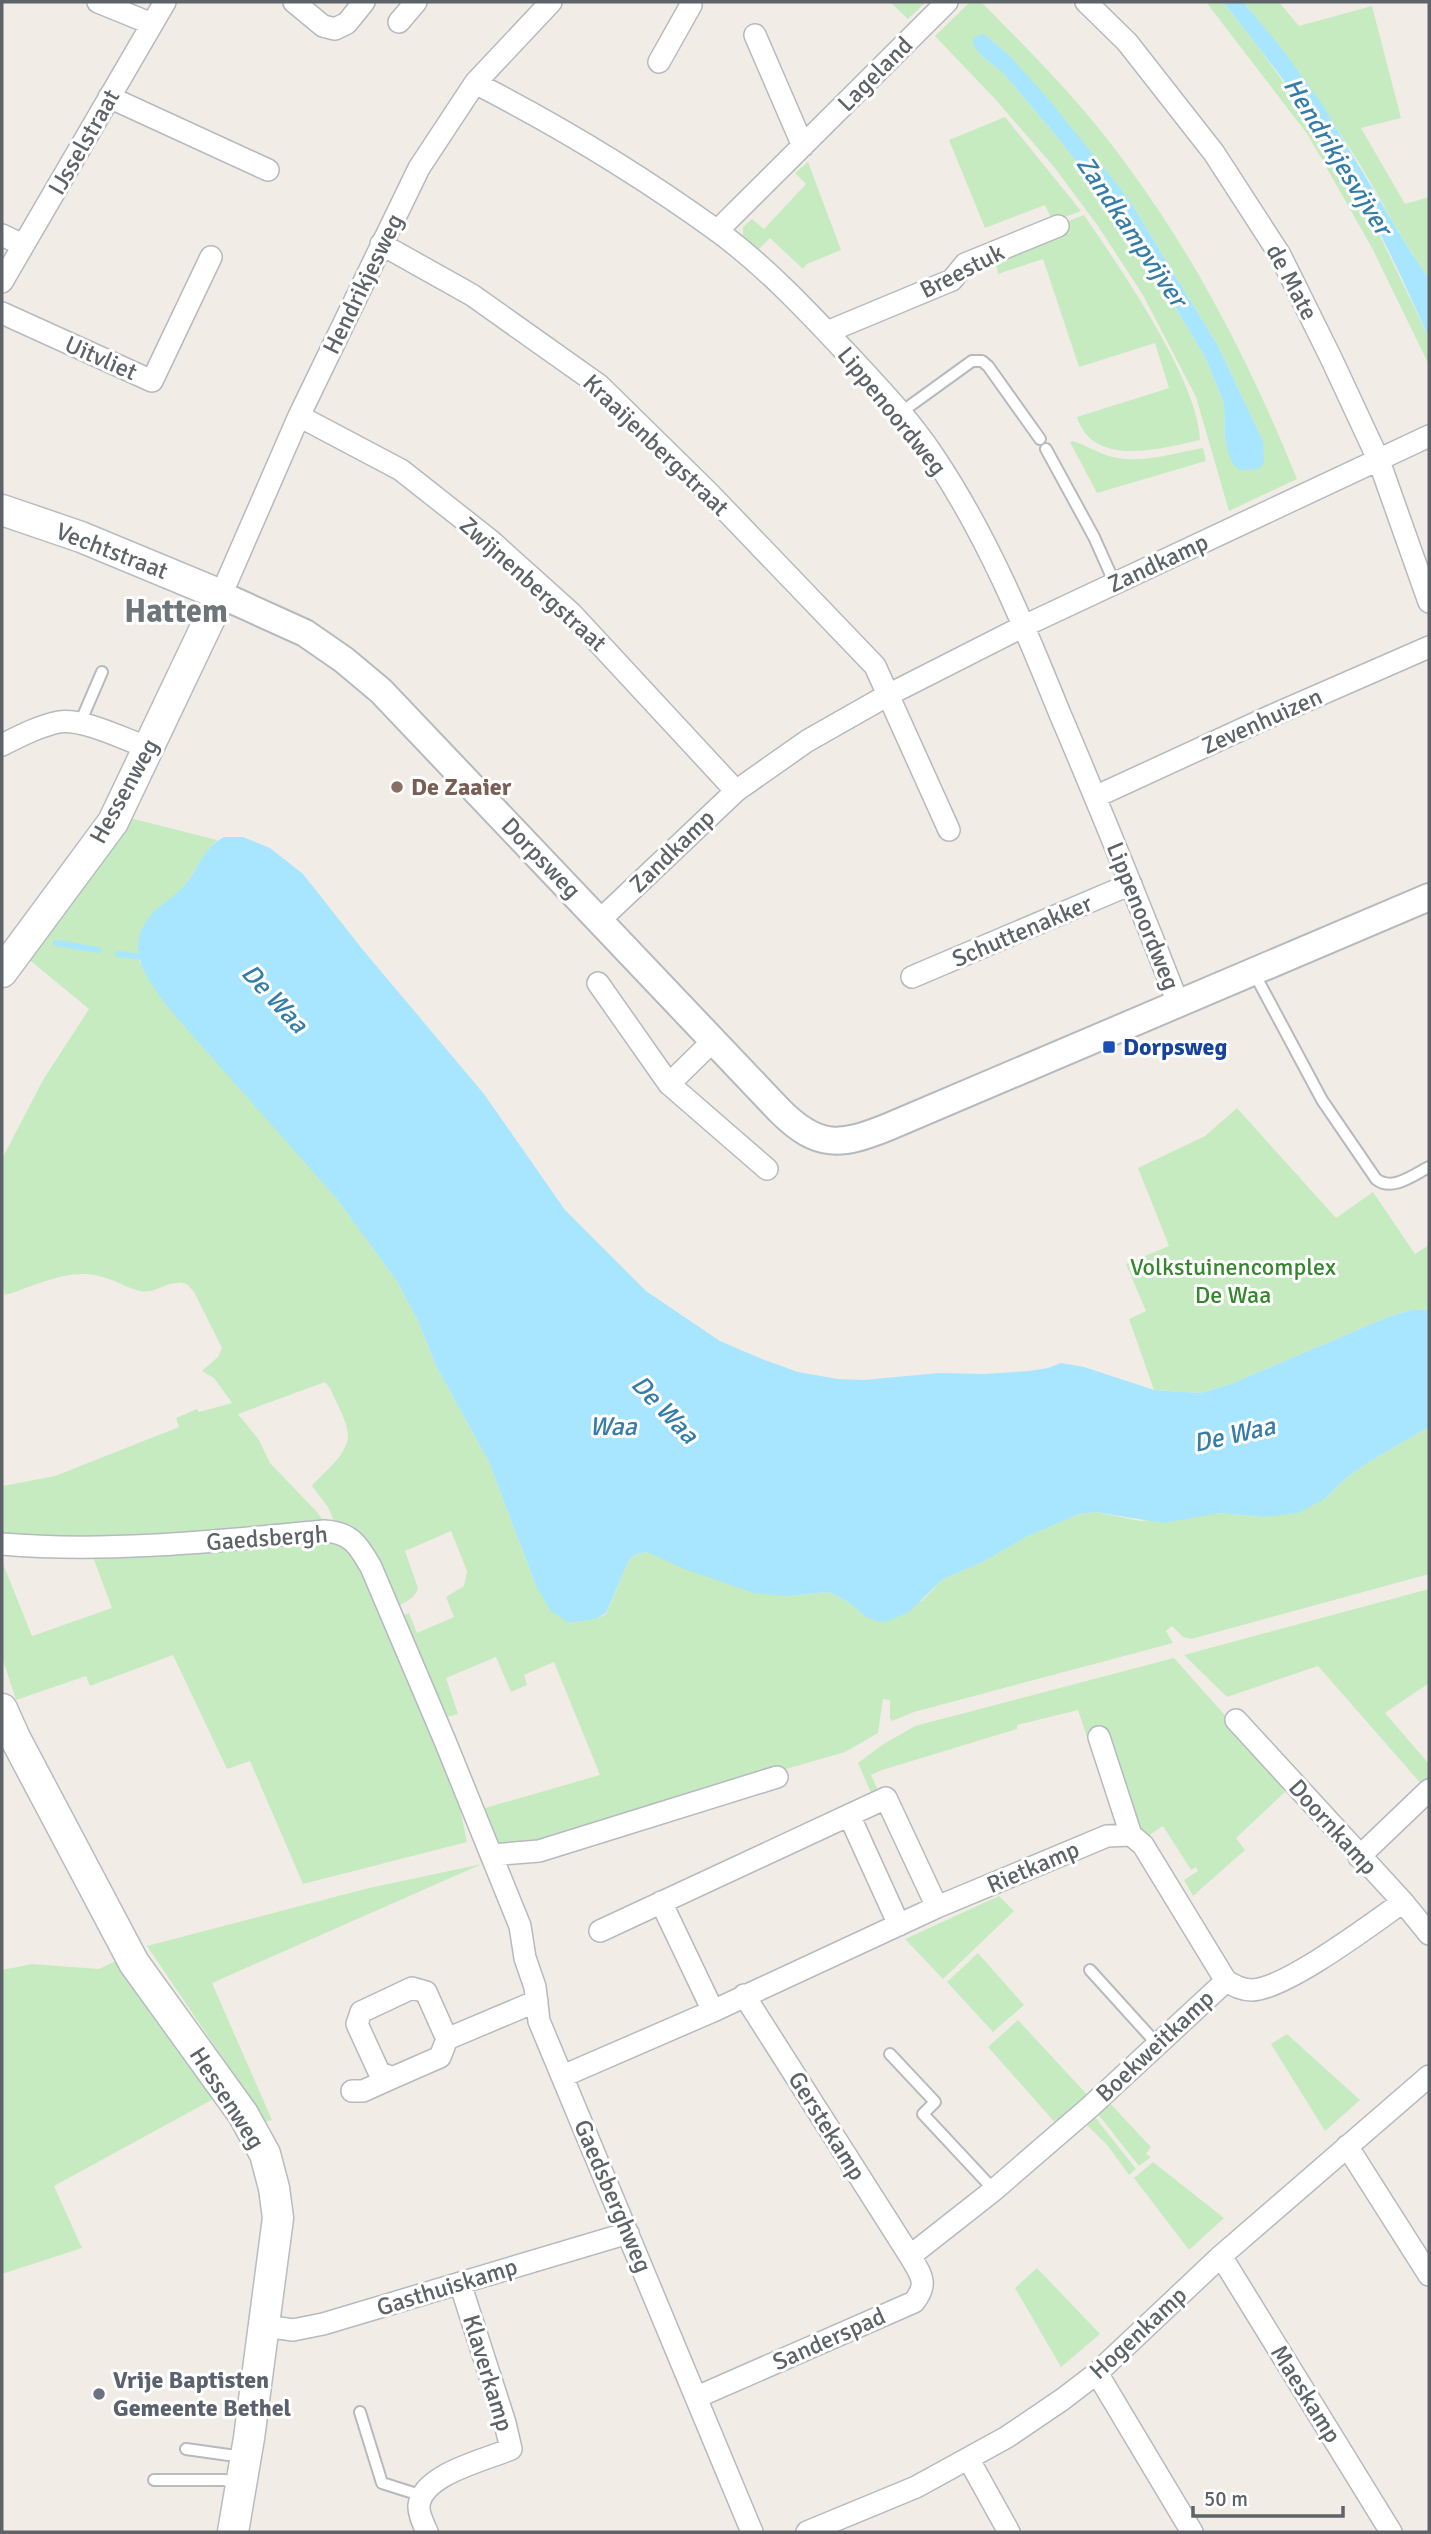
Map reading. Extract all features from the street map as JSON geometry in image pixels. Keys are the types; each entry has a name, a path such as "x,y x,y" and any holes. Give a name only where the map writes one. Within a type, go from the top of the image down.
{"main road":[{"name":"Vechtstraat","path":"2,510 81,537 221,595"},
{"name":"Hessenweg","path":"2,972 113,822 221,595"},
{"name":"Hessenweg","path":"3,1718 134,1963 243,2114 265,2154 278,2218 265,2326 233,2532"}],"street":[{"path":"98,2 152,24"},
{"name":"IJsselstraat","path":"2,282 165,2"},
{"path":"294,2 323,26 335,29 347,23 364,2"},
{"path":"399,22 416,2"},
{"name":"Hendrikjesweg","path":"221,595 299,416 419,168 475,83 551,2"},
{"path":"659,62 691,5 690,2"},
{"name":"Lageland","path":"717,231 947,2"},
{"name":"de Mate","path":"1086,2 1127,42 1214,153 1280,255 1378,461 1429,602"},
{"path":"755,35 803,146"},
{"name":"Lippenoordweg","path":"475,83 536,114 618,164 717,231 763,269 827,332 932,452 958,495 1024,626 1178,1003"},
{"path":"109,97 268,170"},
{"name":"Breestuk","path":"827,332 952,280 965,264 1058,226"},
{"path":"2,235 23,245"},
{"name":"Kraaijenbergstraat","path":"381,244 472,295 598,385 708,492 875,666 888,695"},
{"name":"Uitvliet","path":"2,313 152,381 211,257"},
{"name":"Zwijnenbergstraat","path":"299,416 401,470 491,541 571,612 736,791"},
{"name":"Zandkamp","path":"600,920 736,791 807,741 888,695 1024,626 1429,436"},
{"name":"Dorpsweg","path":"221,595 304,633 362,675 406,716 798,1127 823,1140 843,1141 866,1136 1429,897"},
{"name":"Zevenhuizen","path":"1095,797 1429,647"},
{"path":"888,695 949,830"},
{"path":"2,745 38,728 61,721 80,723 149,748"},
{"name":"Schuttenakker","path":"912,977 1131,884"},
{"path":"598,984 669,1084 767,1169"},
{"path":"669,1084 714,1040"},
{"name":"Gaedsbergh","path":"2,1544 191,1544 324,1531 337,1532 352,1539 371,1567 491,1855"},
{"name":"Doornkamp","path":"1236,1720 1403,1902 1429,1934"},
{"path":"1099,1737 1131,1835 1143,1845 1226,1981"},
{"path":"491,1855 539,1851 777,1777"},
{"path":"1360,1857 1429,1790"},
{"path":"600,1931 886,1798 937,1907"},
{"path":"849,1815 899,1925"},
{"name":"Rietkamp","path":"564,2076 713,2011 937,1907 1107,1836 1131,1835"},
{"name":"Gaedsberghweg","path":"491,1855 520,1926 525,1958 535,1987 540,2021 752,2532"},
{"path":"662,1902 713,2011"},
{"name":"Boekweitkamp","path":"910,2256 994,2190 1096,2101 1226,1981 1240,1989 1254,1990 1271,1985 1339,1947 1403,1902"},
{"path":"352,2091 363,2091 440,2057 446,2039 426,1992 412,1988 361,2012 357,2024 379,2073 392,2078"},
{"name":"Gerstekamp","path":"744,1995 910,2256"},
{"path":"446,2039 537,2001"},
{"name":"Hogenkamp","path":"807,2532 916,2487 969,2460 1007,2437 1097,2373 1221,2256 1429,2076"},
{"path":"1347,2146 1429,2275"},
{"name":"Gasthuiskamp","path":"265,2326 293,2330 323,2324 628,2233"},
{"name":"Sanderspad","path":"696,2397 914,2302 923,2286 922,2276 910,2256"},
{"name":"Maeskamp","path":"1221,2256 1391,2532"},
{"name":"Klaverkamp","path":"423,2496 425,2488 437,2479 511,2449 460,2283"},
{"path":"1097,2373 1192,2532"},
{"path":"969,2460 1009,2532"},
{"path":"423,2496 418,2507 427,2532"}],"lane":[{"path":"900,413 972,361 982,361 1043,444 1094,537 1115,584"},
{"path":"80,723 102,672"},
{"path":"1253,972 1322,1100 1376,1179 1381,1183 1393,1184 1429,1167"},
{"path":"1090,1970 1157,2044"},
{"path":"890,2053 935,2102 923,2114 994,2190"},
{"path":"360,2412 382,2483 423,2496"},
{"path":"186,2449 244,2470"},
{"path":"154,2480 224,2480 244,2470"}],"green space":[{"path":"890,2 926,2 908,19"},
{"path":"970,2 981,2 1095,124 1155,204 1201,279 1243,358 1297,479 1229,511 1196,397 1143,295 1098,226 1054,167 996,100 935,36","holes":["984,34 1009,55 1128,198 1218,346 1263,441 1225,438 1224,403 1205,357 1147,260 1092,182 1003,73 982,56"]},
{"path":"1206,2 1223,2 1257,45 1318,131 1369,213 1429,338 1429,365 1372,248 1308,135"},
{"path":"1243,2 1279,2 1299,26 1372,6 1401,118 1361,128 1405,204 1429,197 1429,279 1334,125"},
{"path":"1005,117 1081,211 1057,220 1054,216 1051,218 1045,205 985,228 949,140"},
{"path":"808,162 841,250 807,264 803,269 770,238 758,250 743,235 743,227 752,219 764,229 806,184 795,173"},
{"path":"1084,215 1172,356 1196,415 1200,440 1131,451 1098,444 1085,433 1077,417 1169,388 1155,343 1079,367 1043,259 998,274 996,263 1064,236 1060,224"},
{"path":"1070,442 1109,456 1132,459 1203,448 1206,461 1097,493"},
{"path":"126,817 217,840 186,884 144,925 138,947 140,963 337,1199 398,1283 418,1321 436,1366 489,1462 536,1586 569,1623 596,1619 606,1614 628,1562 636,1554 647,1552 787,1596 829,1592 848,1602 866,1617 922,1601 943,1579 1079,1514 1095,1512 1141,1521 1220,1513 1263,1517 1326,1498 1346,1478 1372,1460 1429,1427 1429,1574 1191,1639 1183,1637 1172,1626 1166,1631 1173,1643 914,1712 892,1721 890,1700 883,1699 878,1733 845,1752 517,1847 498,1847 478,1810 600,1775 554,1662 524,1675 527,1685 511,1692 496,1657 446,1678 458,1714 443,1718 397,1618 409,1613 417,1633 454,1617 446,1597 464,1586 467,1571 451,1531 405,1551 418,1588 413,1597 396,1607 335,1524 328,1507 312,1486 339,1457 348,1436 341,1412 325,1382 238,1414 259,1440 270,1463 316,1511 323,1526 192,1538 2,1538 2,1483 3,1486 55,1476 179,1427 176,1418 197,1409 199,1412 232,1403 214,1378 202,1371 218,1357 222,1348 194,1292 187,1284 174,1283 146,1292 99,1276 75,1274 5,1295 2,1281 4,1155 43,1080 89,1009 26,957"},
{"name":"Volkstuinencomplex De Waa","path":"1237,1108 1336,1218 1373,1192 1415,1254 1429,1245 1429,1310 1411,1310 1388,1317 1231,1384 1200,1393 1154,1390 1129,1319 1146,1311 1126,1264 1169,1246 1138,1168 1205,1136"},
{"path":"322,1536 353,1549 458,1799 467,1842 303,1884 250,1761 227,1769 173,1655 90,1686 86,1676 16,1700 2,1657 2,1561 32,1636 112,1608 90,1549"},
{"path":"1429,1589 1429,1683 1385,1713 1429,1764 1429,1780 1423,1786 1318,1666 1227,1697 1184,1655"},
{"path":"1174,1658 1287,1785 1283,1790 1285,1792 1236,1838 1245,1850 1193,1896 1184,1880 1198,1871 1196,1867 1191,1870 1163,1826 1148,1836 1138,1828 1104,1734 1088,1740 1078,1710 1017,1725 1017,1729 882,1770 871,1775 879,1793 872,1795 858,1763 915,1726"},
{"path":"482,1864 212,1983 272,2120 266,2122 147,1946 369,1888"},
{"path":"999,1896 1014,1911 943,1979 905,1939"},
{"path":"978,1953 1024,2005 993,2032 947,1982"},
{"path":"120,1959 217,2097 54,2186 82,2248 2,2274 2,1970 32,1964 99,1969"},
{"path":"1018,2020 1093,2101 1058,2126 988,2047"},
{"path":"1287,2034 1360,2100 1325,2131 1271,2044"},
{"path":"1105,2098 1151,2147 1146,2154 1151,2157 1139,2166 1094,2109"},
{"path":"1091,2112 1136,2169 1129,2175 1108,2146 1082,2120"},
{"path":"1153,2162 1224,2218 1189,2250 1134,2178"},
{"path":"1037,2268 1100,2334 1061,2367 1015,2288"}],"water":[{"name":"Hendrikjesvijver","path":"1223,2 1243,2 1320,101 1429,279 1429,338 1377,228 1353,185 1282,78"},
{"name":"Zandkampvijver","path":"984,34 1009,55 1049,100 1128,198 1218,346 1263,441 1264,463 1259,469 1240,470 1233,464 1225,438 1224,403 1205,357 1147,260 1092,182 1003,73 974,46 973,38"},
{"name":"Waa","path":"224,837 243,837 270,848 303,874 484,1094 565,1210 646,1291 720,1341 798,1372 838,1379 1029,1371 1061,1363 1084,1367 1154,1390 1200,1393 1231,1384 1388,1317 1411,1310 1429,1310 1429,1427 1372,1460 1346,1478 1326,1498 1298,1513 1263,1517 1220,1513 1163,1523 1095,1512 1079,1514 943,1579 909,1612 886,1622 866,1617 848,1602 829,1592 787,1596 754,1593 682,1568 647,1552 636,1554 628,1562 606,1613 596,1619 569,1623 551,1611 536,1586 489,1462 436,1366 418,1321 398,1283 337,1199 172,1012 143,969 138,945 140,932 147,920 183,887 206,853"}],"waterway":[{"name":"De Waa","path":"56,943 98,950"},
{"name":"De Waa","path":"118,954 145,957"}],"place":[{"name":"De Zaaier","path":"397,787"},
{"name":"Dorpsweg","path":"1109,1047"},
{"name":"Vrije Baptisten Gemeente Bethel","path":"99,2394"}],"district":[{"name":"Hattem","path":"176,611"}]}
